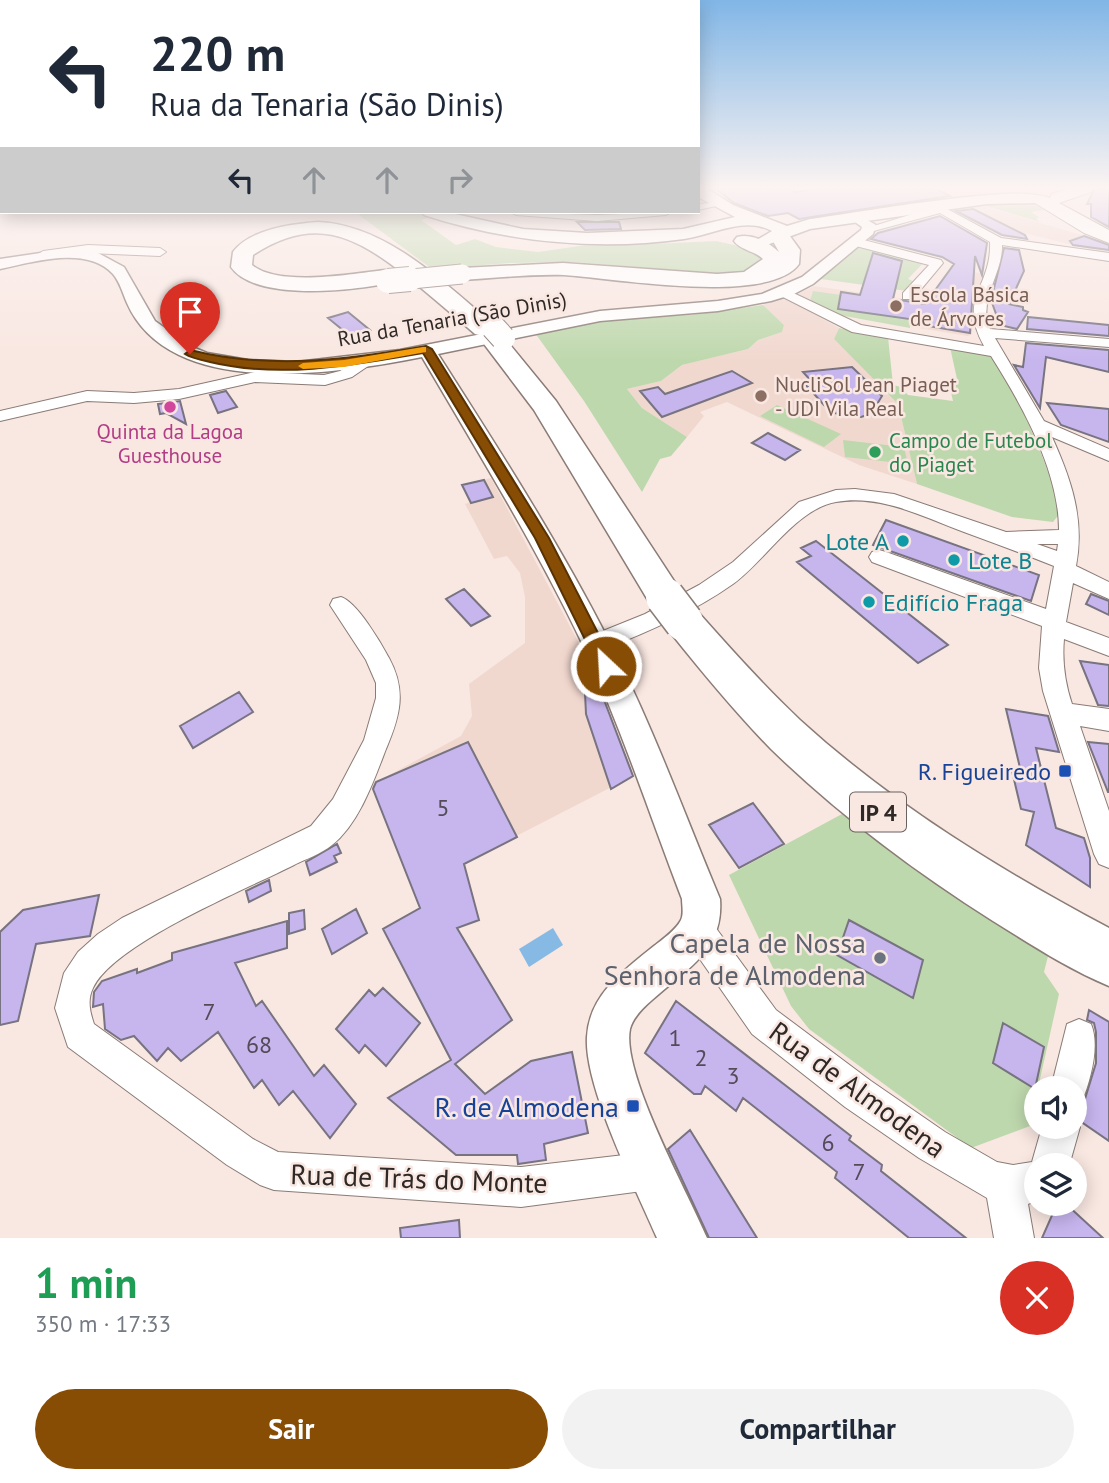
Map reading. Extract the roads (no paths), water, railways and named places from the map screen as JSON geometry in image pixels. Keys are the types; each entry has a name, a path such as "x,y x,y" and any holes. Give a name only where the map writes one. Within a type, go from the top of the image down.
{"highway":[{"path":"240,246 230,254 228,269 235,276 260,285 294,288 559,265 721,276 753,274 773,265 775,261 770,253 754,246"},
{"path":"251,246 240,258 241,268 246,273 279,283 386,279"},
{"path":"376,246 447,296"},
{"name":"IP 4","path":"381,246 493,333"},
{"name":"IP 4","path":"391,246 438,281 493,333 737,685 802,749 851,791 974,880 1109,958"},
{"path":"460,272 566,269 745,281 773,276 788,264 790,250 786,246"},
{"name":"IP 4","path":"680,606 773,701 853,772 980,867 1109,943"}],"street":[{"name":"Rua da Tenaria (São Dinis)","path":"0,264 43,255 83,256 114,267 155,331 181,349 201,357 237,364 282,366 369,359 593,317 709,308 782,293 804,283 851,246"},
{"path":"871,246 937,263 908,296"},
{"path":"997,246 998,256 989,274 979,313 990,343 1035,423 1062,487 1069,533 1049,664 1062,713 1109,854"},
{"path":"1038,246 1109,257"},
{"path":"43,255 88,249 160,252"},
{"path":"782,293 857,329 990,343 1014,337 1109,343"},
{"path":"1014,337 1109,356"},
{"path":"426,349 542,538 596,643 627,712 698,890 704,915 699,931 684,947 630,990 617,1008 609,1028 615,1081 650,1171 682,1238"},
{"path":"0,416 87,396 134,398 179,394 255,377 325,380 346,374 369,359"},
{"path":"1035,423 1109,456"},
{"path":"596,643 661,617 700,596 752,558 802,508 824,499 854,495 886,498 1000,537 1064,565 1109,591"},
{"path":"1000,537 1069,533"},
{"path":"879,557 1109,647"},
{"name":"Rua de Trás do Monte","path":"341,605 384,672 389,686 390,702 381,731 338,819 321,836 114,941 87,966 72,995 71,1010 80,1035 240,1152 274,1171 371,1175 520,1187 650,1171"},
{"path":"1062,713 1109,720"},
{"name":"Rua de Almodena","path":"699,931 753,1010 775,1032 932,1145 979,1175 1020,1182"},
{"path":"1071,1076 1079,1036"},
{"path":"1014,1238 1020,1182"}],"water":[{"path":"553,928 563,945 529,967 519,949"}],"place":[{"name":"Escola Básica de Árvores","path":"896,306"},
{"name":"NucliSol Jean Piaget - UDI Vila Real","path":"761,396"},
{"name":"Quinta da Lagoa Guesthouse","path":"170,407"},
{"name":"Campo de Futebol do Piaget","path":"875,452"},
{"name":"Lote A","path":"903,541"},
{"name":"Lote B","path":"954,560"},
{"name":"Edifício Fraga","path":"869,602"},
{"name":"R. Figueiredo","path":"1065,771"},
{"name":"Capela de Nossa Senhora de Almodena","path":"880,958"},
{"name":"R. de Almodena","path":"633,1106"}]}
